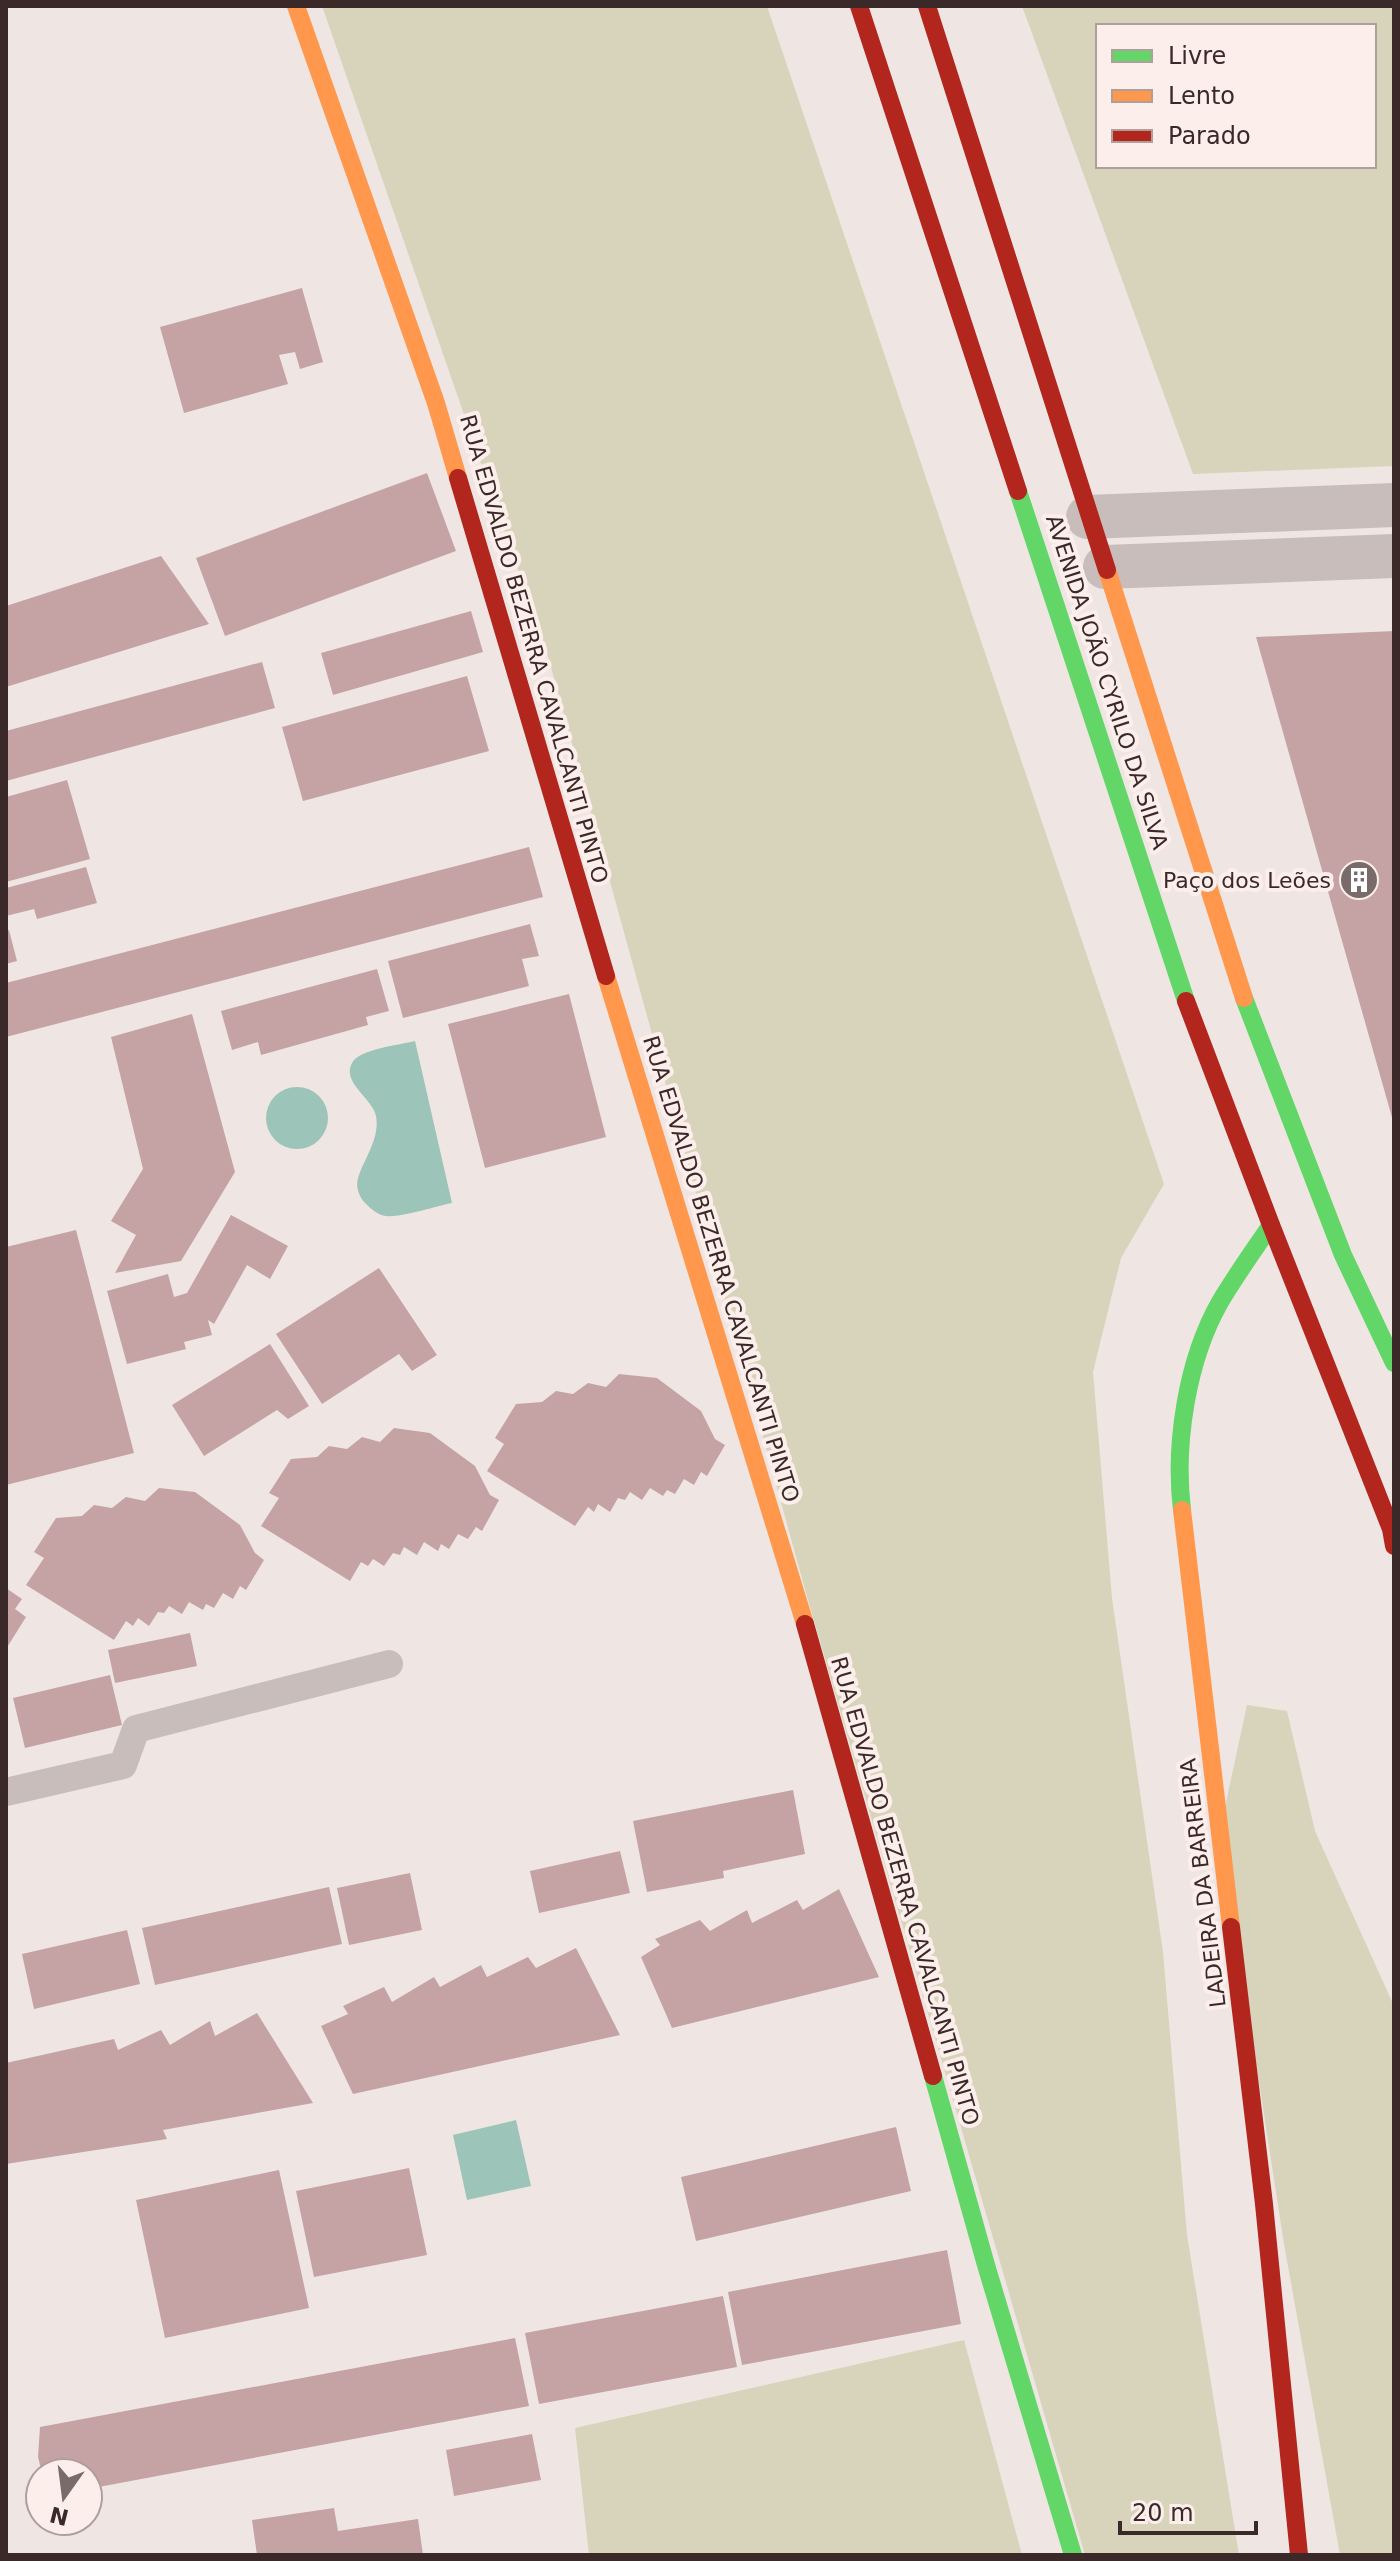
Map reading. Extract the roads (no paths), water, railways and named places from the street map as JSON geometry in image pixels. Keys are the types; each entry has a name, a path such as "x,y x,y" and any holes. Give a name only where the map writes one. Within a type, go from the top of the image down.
{"main road":[{"name":"RUA EDVALDO BEZERRA CAVALCANTI PINTO","path":"296,6 436,403 592,931 797,1596 982,2250 1073,2555"},
{"name":"AVENIDA JOÃO CYRILO DA SILVA","path":"859,6 1191,1015 1391,1529 1394,1546"},
{"name":"AVENIDA JOÃO CYRILO DA SILVA","path":"927,6 1248,1011 1343,1255 1394,1363"},
{"name":"LADEIRA DA BARREIRA","path":"1271,1225 1219,1304 1195,1362 1182,1423 1180,1494 1260,2174 1299,2555"}],"street":[{"path":"1088,517 1394,505"},
{"path":"1105,567 1394,556"}],"lane":[{"path":"6,1792 123,1765 136,1729 389,1664"}],"place":[{"name":"Paço dos Leões","path":"1359,880"}]}
